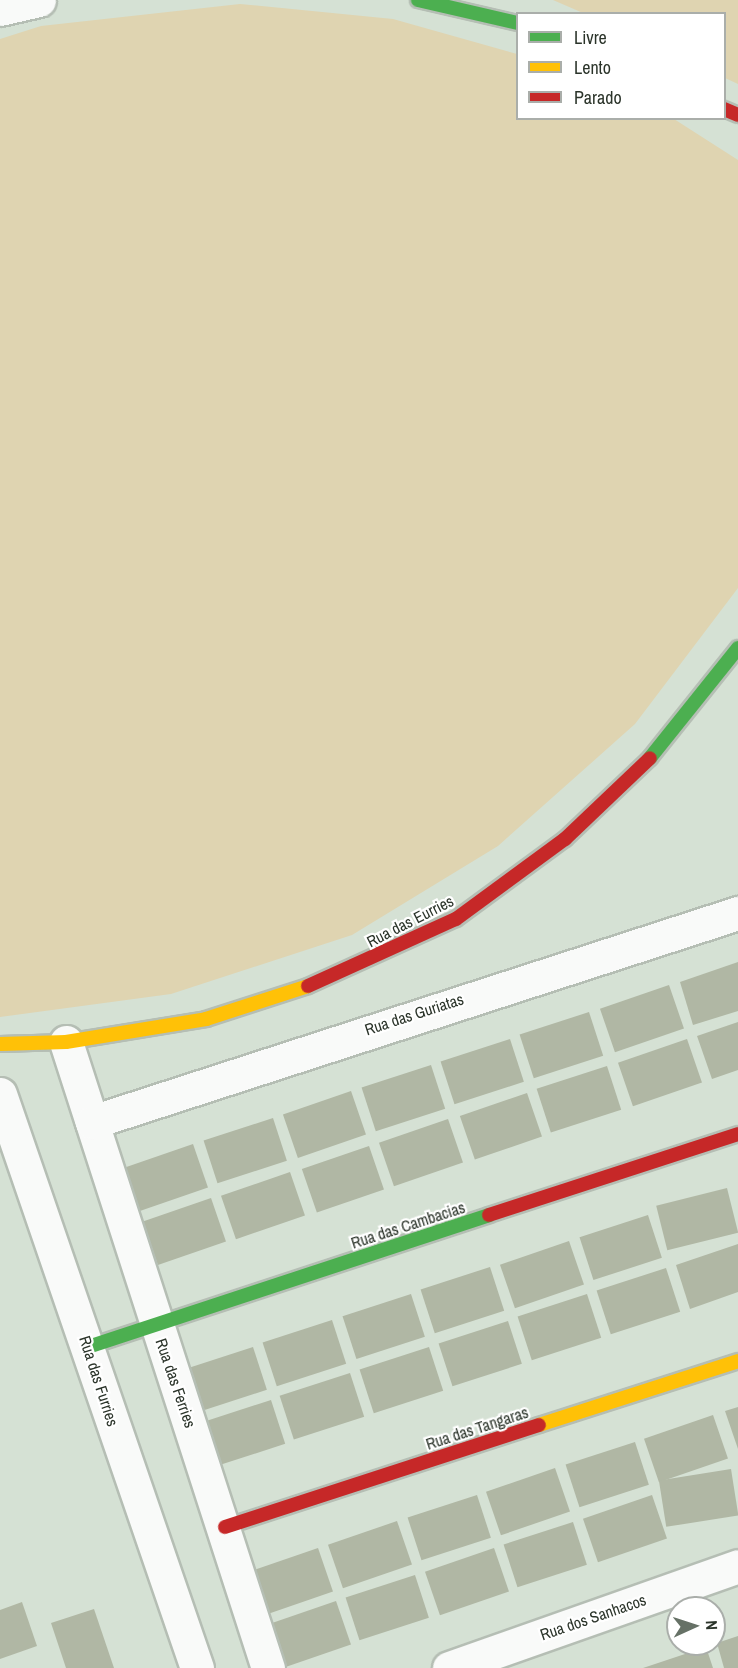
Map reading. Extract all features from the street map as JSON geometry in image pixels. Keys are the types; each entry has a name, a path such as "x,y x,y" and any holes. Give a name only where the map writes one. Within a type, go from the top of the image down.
{"street":[{"path":"0,9 39,0"},
{"path":"418,0 516,23"},
{"name":"Rua das Eurries","path":"0,1044 66,1042 206,1019 332,978 456,919 565,839 660,749 738,648"},
{"name":"Rua das Guriatas","path":"88,1110 738,913"},
{"name":"Rua das Ferries","path":"66,1042 156,1326 225,1527 268,1668"},
{"name":"Rua das Furries","path":"0,1094 197,1668"},
{"name":"Rua das Cambacias","path":"88,1347 738,1134"},
{"name":"Rua das Tangaras","path":"225,1527 738,1362"},
{"name":"Rua dos Sanhacos","path":"449,1668 738,1566"}],"shaded area":[{"path":"553,0 738,0 738,84 726,78 726,12 581,12"},
{"path":"240,4 393,19 516,54 516,120 676,120 738,160 738,588 635,724 498,846 352,935 171,994 0,1017 0,39 41,26"}],"building":[{"path":"738,962 738,1011 693,1025 680,982"},
{"path":"669,985 684,1028 615,1052 600,1009"},
{"path":"589,1012 603,1056 534,1078 520,1035"},
{"path":"738,1022 738,1070 712,1079 697,1036"},
{"path":"510,1039 524,1082 454,1104 441,1062"},
{"path":"687,1039 702,1082 633,1106 618,1063"},
{"path":"431,1065 445,1109 376,1131 362,1088"},
{"path":"607,1066 621,1110 551,1133 537,1089"},
{"path":"351,1091 366,1134 298,1158 283,1114"},
{"path":"527,1093 542,1136 475,1160 460,1116"},
{"path":"273,1118 287,1161 217,1183 204,1141"},
{"path":"448,1119 463,1162 394,1186 379,1143"},
{"path":"193,1144 208,1187 140,1211 125,1167"},
{"path":"369,1146 384,1189 317,1213 302,1169"},
{"path":"290,1172 305,1215 236,1239 221,1196"},
{"path":"727,1188 738,1233 667,1250 656,1206"},
{"path":"211,1198 226,1241 158,1265 143,1221"},
{"path":"648,1215 662,1258 593,1280 580,1237"},
{"path":"569,1241 584,1284 515,1308 500,1265"},
{"path":"738,1244 738,1292 690,1309 676,1265"},
{"path":"490,1267 504,1311 435,1333 421,1290"},
{"path":"666,1268 680,1312 611,1334 597,1291"},
{"path":"411,1294 425,1337 356,1359 343,1316"},
{"path":"587,1294 601,1338 532,1360 518,1317"},
{"path":"332,1320 346,1364 277,1386 263,1343"},
{"path":"508,1321 522,1364 452,1386 439,1344"},
{"path":"253,1347 267,1390 198,1412 185,1369"},
{"path":"429,1347 443,1391 374,1413 360,1370"},
{"path":"350,1373 364,1417 294,1440 280,1396"},
{"path":"271,1400 285,1444 216,1466 202,1423"},
{"path":"738,1407 738,1449 725,1411"},
{"path":"713,1415 728,1458 659,1482 644,1439"},
{"path":"635,1442 649,1485 579,1507 566,1465"},
{"path":"555,1468 570,1511 501,1535 486,1492"},
{"path":"731,1469 738,1515 666,1527 659,1480"},
{"path":"477,1495 491,1538 421,1560 408,1518"},
{"path":"652,1495 667,1538 598,1562 583,1519"},
{"path":"397,1521 412,1564 343,1588 328,1545"},
{"path":"573,1522 587,1565 517,1587 504,1545"},
{"path":"318,1548 333,1591 265,1615 250,1571"},
{"path":"494,1548 509,1591 440,1615 425,1572"},
{"path":"415,1575 429,1618 359,1640 346,1598"},
{"path":"336,1601 351,1644 282,1668 267,1625"},
{"path":"22,1602 37,1646 0,1659 0,1610"},
{"path":"94,1609 114,1668 66,1668 51,1623"},
{"path":"738,1636 738,1668 724,1668 721,1656 726,1656 726,1640"},
{"path":"679,1656 709,1656 713,1668 643,1668"}],"traffic: fast":[{"path":"418,0 516,23"},
{"path":"650,758 738,648"},
{"path":"88,1347 489,1215"}],"traffic: slow":[{"path":"0,1044 66,1042 206,1019 308,986"},
{"path":"539,1425 738,1361"}],"traffic: jam":[{"path":"726,110 738,115"},
{"path":"308,986 456,919 565,839 650,758"},
{"path":"489,1215 738,1134"},
{"path":"225,1527 539,1425"}]}
